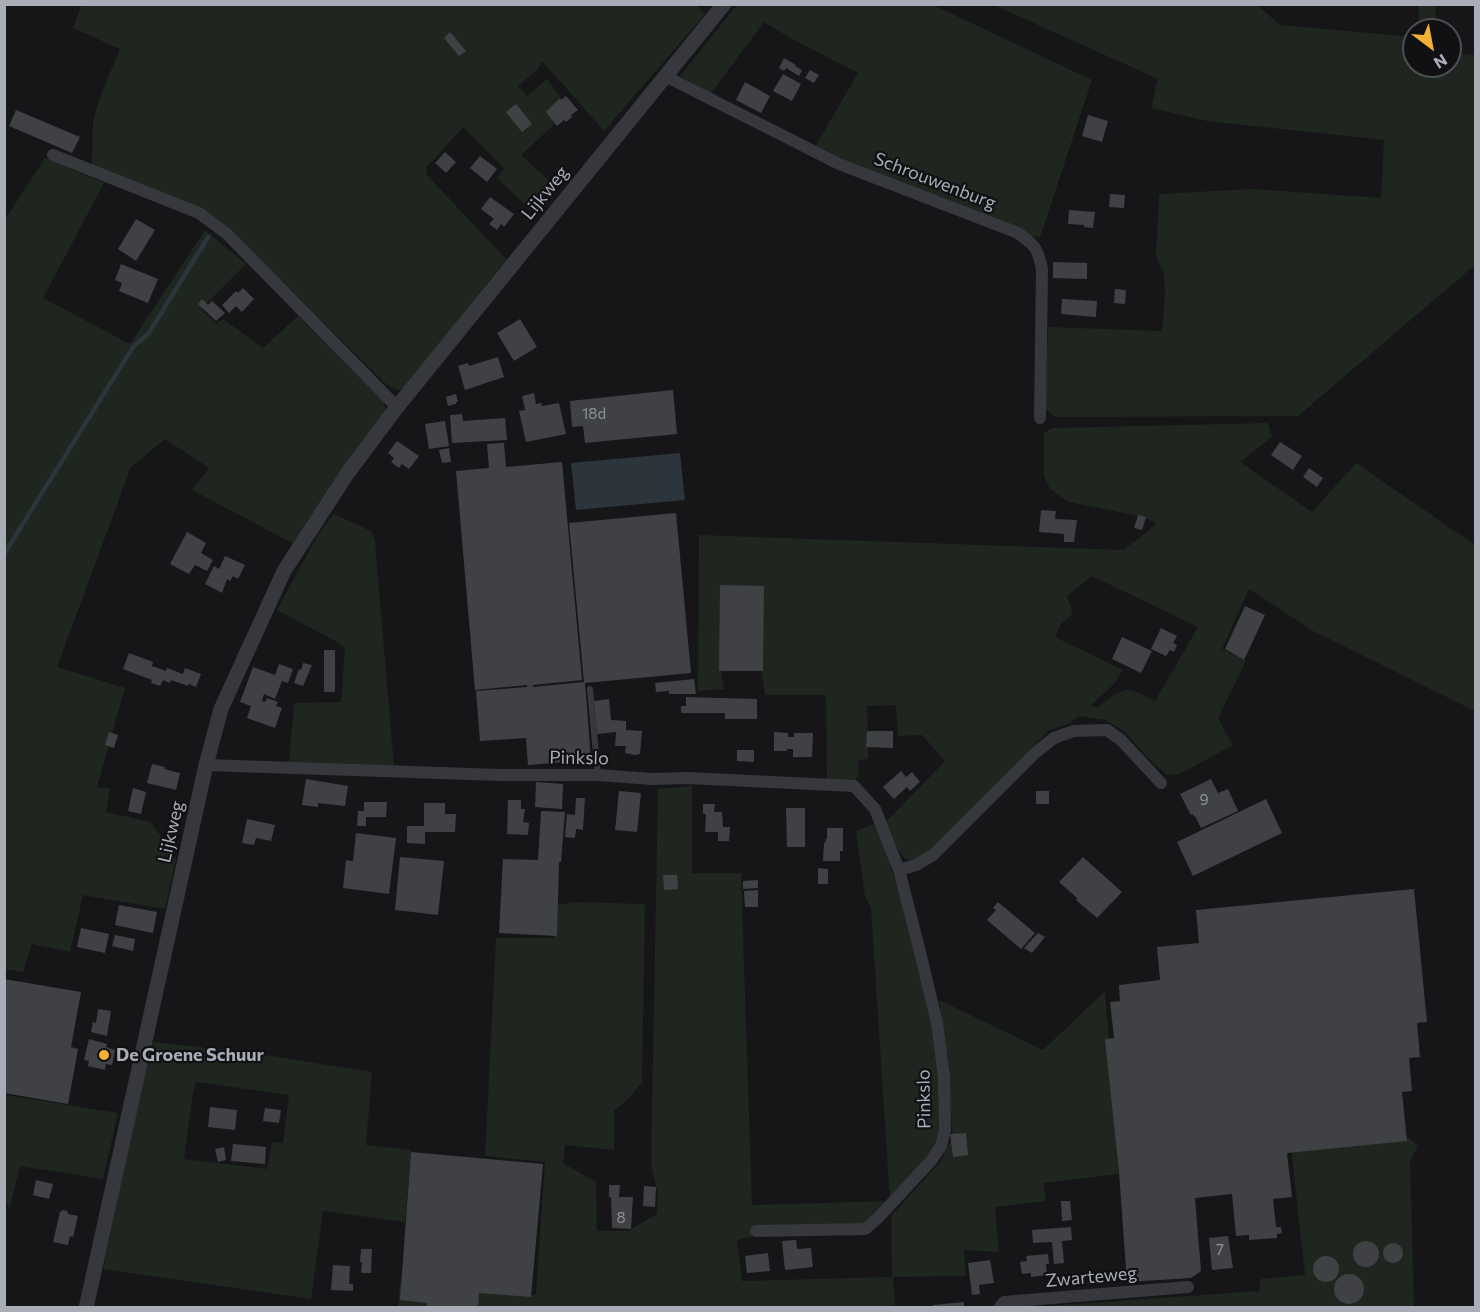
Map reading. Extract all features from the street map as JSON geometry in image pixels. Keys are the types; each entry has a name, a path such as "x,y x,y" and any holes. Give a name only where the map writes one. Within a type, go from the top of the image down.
{"street":[{"name":"Lijkweg","path":"86,1308 206,765 221,709 284,571 346,474 397,407 724,4"},
{"name":"Schrouwenburg","path":"665,76 839,164 1018,233 1030,241 1038,252 1042,269 1040,418"},
{"path":"53,155 199,213 227,234 397,407"},
{"path":"899,870 916,865 933,855 1035,753 1054,738 1074,731 1107,730 1121,740 1161,783"},
{"name":"Pinkslo","path":"206,765 500,775 598,775 854,786 875,808 899,870 937,1023 944,1078 945,1130 941,1146 931,1161 865,1229 756,1231"},
{"name":"Zwarteweg","path":"999,1308 1004,1302 1188,1287"}],"lane":[{"path":"590,689 598,775"}],"shaded area":[{"path":"82,4 695,4 705,14 604,131 542,61 538,69 518,86 527,96 547,79 570,110 521,155 558,189 537,216 497,178 504,168 463,127 426,168 427,175 506,259 406,387 397,390 387,385 239,241 92,164 93,121 100,97 120,49 73,28"},
{"path":"931,4 1092,80 1040,237 1031,236 845,163 815,147 858,73 764,22 711,93 680,76 737,5"},
{"path":"994,5 1257,5 1280,25 1402,36 1402,78 1462,78 1462,54 1475,55 1475,265 1298,416 1055,417 1045,408 1048,327 1162,331 1164,273 1156,256 1159,194 1252,189 1381,198 1384,140 1207,121 1151,108 1158,79"},
{"path":"1418,5 1435,5 1436,18 1419,18"},
{"path":"45,158 104,183 43,298 130,344 205,230 246,264 201,309 216,324 223,319 263,348 298,316 384,402 386,413 308,520 294,544 192,490 209,468 165,439 131,467 57,667 125,688 97,787 110,789 106,812 151,822 176,858 165,909 83,895 70,952 32,944 23,972 4,969 4,221"},
{"path":"1268,423 1272,437 1240,462 1312,512 1356,463 1475,545 1475,711 1313,631 1249,589 1222,649 1246,661 1218,718 1233,745 1180,774 1167,775 1126,733 1106,720 1078,716 1070,723 1048,731 919,861 905,859 898,850 886,822 945,761 922,735 898,736 896,705 867,706 868,759 858,760 859,773 854,783 827,779 826,695 765,695 761,668 720,666 724,689 698,691 699,535 1123,550 1157,524 1144,517 1069,502 1050,489 1044,476 1044,433 1052,428","holes":["1092,576 1198,627 1155,701 1127,690 1115,695 1097,708 1091,705 1114,684 1123,670 1055,637 1061,624 1073,614 1067,596"]},
{"path":"680,453 685,500 576,510 571,463"},
{"path":"334,514 371,531 375,541 394,767 289,763 294,703 341,702 345,648 277,610 319,533"},
{"path":"692,786 692,873 741,873 752,1205 890,1201 871,908 865,896 856,831 874,824 882,839 916,948 936,1037 941,1121 938,1146 915,1176 869,1224 852,1233 759,1235 737,1240 742,1281 892,1277 891,1216 941,1161 953,1136 939,1000 1043,1050 1105,991 1119,1174 1043,1183 1046,1201 995,1207 999,1252 964,1250 966,1276 893,1277 895,1307 398,1308 400,1283 536,1295 545,1162 485,1156 496,938 554,938 555,906 573,902 645,904 642,1083 614,1111 614,1150 565,1145 563,1163 596,1182 597,1231 628,1231 657,1214 658,1195 651,1164 658,789"},
{"path":"153,1042 246,1052 372,1072 366,1145 411,1150 405,1222 323,1211 311,1299 103,1269","holes":["196,1082 289,1095 283,1143 272,1142 267,1169 184,1159"]},
{"path":"5,1095 118,1113 103,1179 20,1166 10,1207 5,1200"},
{"path":"1409,1138 1418,1146 1410,1161 1414,1307 1018,1308 1259,1291 1261,1279 1305,1275 1291,1148"}],"building":[{"path":"450,32 466,51 459,56 444,38"},
{"path":"784,58 802,70 799,76 786,68 784,71 779,68"},
{"path":"810,70 819,75 814,83 805,78"},
{"path":"783,74 801,84 792,101 773,91"},
{"path":"745,82 770,96 761,113 736,100"},
{"path":"566,96 578,110 566,122 564,120 557,126 546,112 559,99"},
{"path":"516,104 532,124 522,132 506,112"},
{"path":"16,110 80,137 72,153 9,126"},
{"path":"1088,115 1108,121 1102,142 1082,136"},
{"path":"445,152 456,162 446,173 435,163"},
{"path":"480,156 497,169 487,182 470,168"},
{"path":"1110,194 1125,195 1124,208 1109,207"},
{"path":"490,197 514,214 504,227 501,224 497,230 489,224 494,219 481,209"},
{"path":"1069,210 1095,212 1093,228 1068,224"},
{"path":"136,219 155,230 136,261 118,249"},
{"path":"1053,262 1087,263 1087,279 1053,278"},
{"path":"121,264 158,279 148,303 119,291 122,283 115,280"},
{"path":"243,288 254,299 242,312 236,306 229,313 222,305 236,291 238,293"},
{"path":"1115,289 1126,290 1125,304 1114,303"},
{"path":"202,299 208,305 212,301 225,313 216,321 198,304"},
{"path":"1062,299 1097,301 1096,317 1061,314"},
{"path":"520,319 537,347 514,361 497,333"},
{"path":"498,357 504,377 465,390 458,366 468,363 469,366"},
{"path":"673,390 677,434 585,443 583,426 572,427 570,401"},
{"path":"534,393 536,404 541,403 542,406 559,403 566,434 526,442 519,411 525,410 522,396"},
{"path":"456,394 458,402 448,406 446,397"},
{"path":"462,414 463,421 505,418 507,440 452,443 450,415"},
{"path":"445,421 449,446 429,449 425,424"},
{"path":"397,441 419,456 409,469 402,464 399,468 391,462 394,458 388,453"},
{"path":"1280,442 1302,456 1293,470 1271,455"},
{"path":"504,443 506,467 562,462 582,680 533,685 533,687 584,682 569,523 676,513 691,673 585,683 591,760 528,765 526,738 480,741 476,691 527,687 527,685 475,690 456,471 489,468 487,444"},
{"path":"449,448 451,462 442,463 439,450"},
{"path":"1309,468 1323,478 1317,487 1303,477"},
{"path":"1041,510 1056,511 1055,519 1077,520 1074,542 1064,542 1064,534 1039,532"},
{"path":"1138,515 1146,517 1142,530 1134,528"},
{"path":"187,532 206,543 201,553 213,560 207,571 195,565 189,574 170,564"},
{"path":"225,556 245,565 238,579 233,576 230,581 227,579 222,593 205,584 214,566 219,569"},
{"path":"720,585 764,586 763,671 719,671"},
{"path":"1245,606 1265,615 1244,660 1225,649"},
{"path":"1161,628 1177,636 1173,643 1177,645 1174,652 1170,650 1166,656 1151,649"},
{"path":"1122,637 1152,651 1141,673 1112,659"},
{"path":"324,650 335,650 335,692 324,692"},
{"path":"129,653 153,662 152,666 166,671 167,668 183,674 185,668 201,674 196,687 171,680 170,683 163,680 160,686 151,683 152,680 123,669"},
{"path":"303,663 312,665 303,686 294,683"},
{"path":"279,664 293,669 288,683 282,681 275,699 264,694 262,701 265,702 267,698 278,702 276,706 282,708 275,728 247,718 251,706 240,702 253,667 275,675"},
{"path":"694,679 696,694 656,692 655,683"},
{"path":"686,697 757,699 757,719 725,719 725,713 681,713 681,706 686,706"},
{"path":"609,699 611,720 626,721 626,730 642,731 640,754 625,753 626,746 615,746 616,732 597,734 594,701"},
{"path":"867,731 893,731 893,748 866,747"},
{"path":"109,732 118,735 114,748 105,745"},
{"path":"774,732 788,733 788,737 794,737 794,733 813,733 812,757 793,757 793,749 774,751"},
{"path":"737,750 754,750 754,762 737,761"},
{"path":"152,764 180,773 176,790 147,783"},
{"path":"901,771 906,777 912,772 920,782 910,791 907,787 894,799 883,787"},
{"path":"306,779 348,786 345,806 318,803 318,807 302,805"},
{"path":"1211,779 1218,793 1228,789 1238,811 1201,828 1180,794"},
{"path":"536,782 563,784 562,809 535,807"},
{"path":"133,788 146,792 141,814 128,811"},
{"path":"619,791 641,793 637,832 615,830"},
{"path":"1036,791 1049,791 1049,804 1036,804"},
{"path":"576,798 585,798 583,830 576,829 575,838 565,837 567,814 575,815"},
{"path":"1266,799 1282,833 1193,876 1177,842"},
{"path":"508,800 521,800 521,809 525,809 523,822 529,823 528,835 507,834"},
{"path":"364,802 387,802 386,817 366,817 366,826 357,826 358,811 364,811"},
{"path":"424,803 445,803 445,814 456,814 455,832 425,832 425,844 407,843 407,826 424,826"},
{"path":"703,804 715,804 714,812 722,812 723,827 730,827 729,841 718,841 718,832 705,832 706,814 703,814"},
{"path":"786,808 805,808 805,847 787,847"},
{"path":"541,811 565,812 561,862 559,862 557,936 499,933 503,859 538,860"},
{"path":"247,819 275,825 271,841 256,838 254,845 242,843"},
{"path":"827,828 843,828 843,851 840,851 840,861 823,861"},
{"path":"356,833 396,838 389,894 343,888 346,860 353,861"},
{"path":"400,857 444,861 438,915 395,910"},
{"path":"1083,857 1122,892 1097,918 1059,882"},
{"path":"818,868 828,869 828,884 818,884"},
{"path":"663,875 677,875 678,889 664,890"},
{"path":"758,880 758,888 743,889 743,881"},
{"path":"1414,889 1427,1022 1417,1023 1420,1057 1409,1058 1412,1091 1402,1092 1407,1141 1287,1153 1292,1197 1273,1199 1276,1227 1281,1227 1282,1233 1277,1234 1277,1238 1249,1240 1249,1235 1236,1236 1232,1194 1195,1198 1201,1271 1191,1278 1127,1282 1119,1172 1105,1039 1114,1038 1110,1002 1120,1001 1119,985 1160,980 1157,947 1199,943 1196,910"},
{"path":"758,890 758,907 745,907 744,891"},
{"path":"998,902 1035,933 1021,949 987,920 996,910 993,908"},
{"path":"119,905 157,912 153,933 115,925"},
{"path":"81,928 109,934 105,953 77,947"},
{"path":"1038,933 1045,937 1032,953 1024,948"},
{"path":"115,935 135,939 133,951 112,946"},
{"path":"4,979 81,992 71,1047 78,1049 68,1104 4,1093"},
{"path":"98,1009 111,1011 107,1036 91,1032 93,1022 96,1023"},
{"path":"89,1039 107,1044 106,1047 115,1050 112,1065 106,1064 105,1070 88,1066 89,1061 84,1060"},
{"path":"210,1107 237,1110 235,1130 208,1127"},
{"path":"265,1108 281,1110 279,1123 263,1121"},
{"path":"966,1133 968,1155 953,1157 950,1134"},
{"path":"233,1144 266,1147 265,1164 231,1161"},
{"path":"224,1147 226,1160 218,1162 215,1149"},
{"path":"411,1152 543,1164 531,1297 479,1293 478,1308 427,1308 427,1303 400,1300"},
{"path":"36,1180 53,1184 49,1199 33,1195"},
{"path":"609,1185 620,1185 619,1197 633,1197 631,1229 612,1228"},
{"path":"644,1186 656,1187 655,1207 643,1206"},
{"path":"1061,1201 1070,1201 1072,1220 1062,1221"},
{"path":"63,1210 68,1214 78,1216 73,1237 70,1236 68,1245 53,1242 60,1212"},
{"path":"1071,1227 1072,1240 1062,1241 1064,1263 1054,1264 1052,1242 1033,1243 1032,1230"},
{"path":"1228,1236 1233,1268 1212,1270 1209,1238"},
{"path":"796,1240 797,1249 811,1248 813,1267 785,1270 782,1241"},
{"path":"1366,1241 1375,1245 1379,1254 1375,1263 1366,1267 1357,1263 1353,1254 1357,1245"},
{"path":"1389,1243 1397,1243 1403,1249 1403,1257 1397,1263 1389,1263 1383,1257 1383,1249"},
{"path":"361,1249 372,1249 371,1273 361,1273"},
{"path":"768,1253 770,1271 747,1273 745,1256"},
{"path":"1048,1254 1047,1275 1031,1277 1031,1273 1022,1274 1020,1262 1027,1261 1026,1256"},
{"path":"1326,1256 1335,1260 1339,1269 1335,1278 1326,1282 1317,1278 1313,1269 1317,1260"},
{"path":"990,1260 994,1283 979,1285 980,1294 972,1295 968,1263"},
{"path":"333,1265 350,1266 349,1284 353,1284 353,1291 331,1290"},
{"path":"1349,1274 1359,1279 1364,1289 1359,1299 1349,1304 1339,1299 1334,1289 1339,1279"},
{"path":"964,1302 964,1308 933,1308 933,1305"}],"waterway":[{"path":"4,554 133,347 149,333 208,237"}],"place":[{"name":"De Groene Schuur","path":"104,1055"}]}
